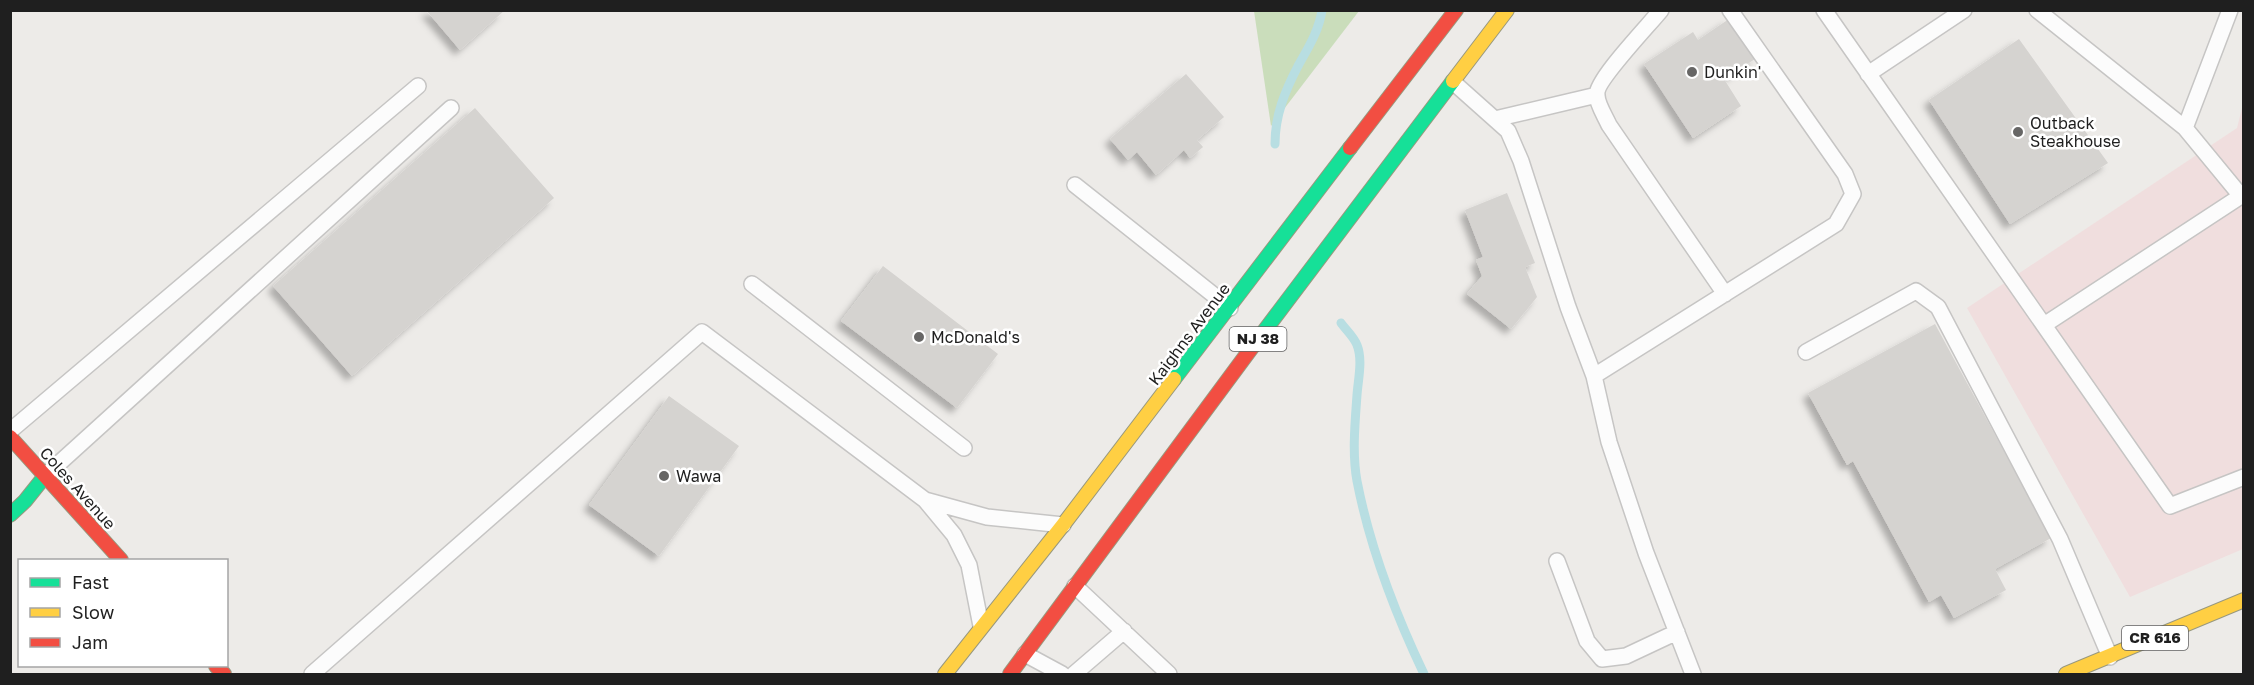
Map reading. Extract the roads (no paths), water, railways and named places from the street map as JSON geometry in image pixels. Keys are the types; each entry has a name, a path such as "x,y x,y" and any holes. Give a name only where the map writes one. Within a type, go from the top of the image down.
{"main road":[{"name":"Kaighns Avenue","path":"945,675 1230,308 1456,10"},
{"name":"NJ 38","path":"1010,675 1325,249 1507,10"},
{"name":"Coles Avenue","path":"10,437 119,559"},
{"path":"10,515 25,501 45,476"},
{"name":"CR 616","path":"2066,675 2244,600"}],"lane":[{"path":"1661,10 1609,71 1598,87 1597,95 1609,125 1725,294"},
{"path":"1594,376 1836,224 1853,194 1845,174 1730,10"},
{"path":"1824,10 2170,506 2244,477"},
{"path":"1868,74 1964,10"},
{"path":"2037,10 2185,128 2242,195 2044,325"},
{"path":"2185,128 2230,10"},
{"path":"1453,82 1508,130 1521,161 1568,307 1594,376 1609,442 1646,553 1693,675"},
{"path":"10,431 418,86"},
{"path":"1495,119 1597,95"},
{"path":"45,476 451,108"},
{"path":"1075,185 1230,308"},
{"path":"752,284 964,448"},
{"path":"1806,352 1916,291 1938,307 2060,539 2110,657"},
{"path":"312,675 702,332 925,500 954,535 969,564 981,628"},
{"path":"925,500 987,516 1063,525"},
{"path":"1557,561 1587,641 1602,659 1626,656 1677,632"},
{"path":"1075,586 1169,675"},
{"path":"1074,675 1125,631"},
{"path":"1025,654 1062,675"}],"waterway":[{"path":"1275,144 1277,123 1285,94 1316,32 1322,10"},
{"path":"1341,323 1356,342 1360,357 1354,449 1355,471 1362,506 1384,580 1424,674"}],"place":[{"name":"Dunkin'","path":"1692,72"},
{"name":"Outback Steakhouse","path":"2018,132"},
{"name":"McDonald's","path":"919,337"},
{"name":"Wawa","path":"664,476"}]}
